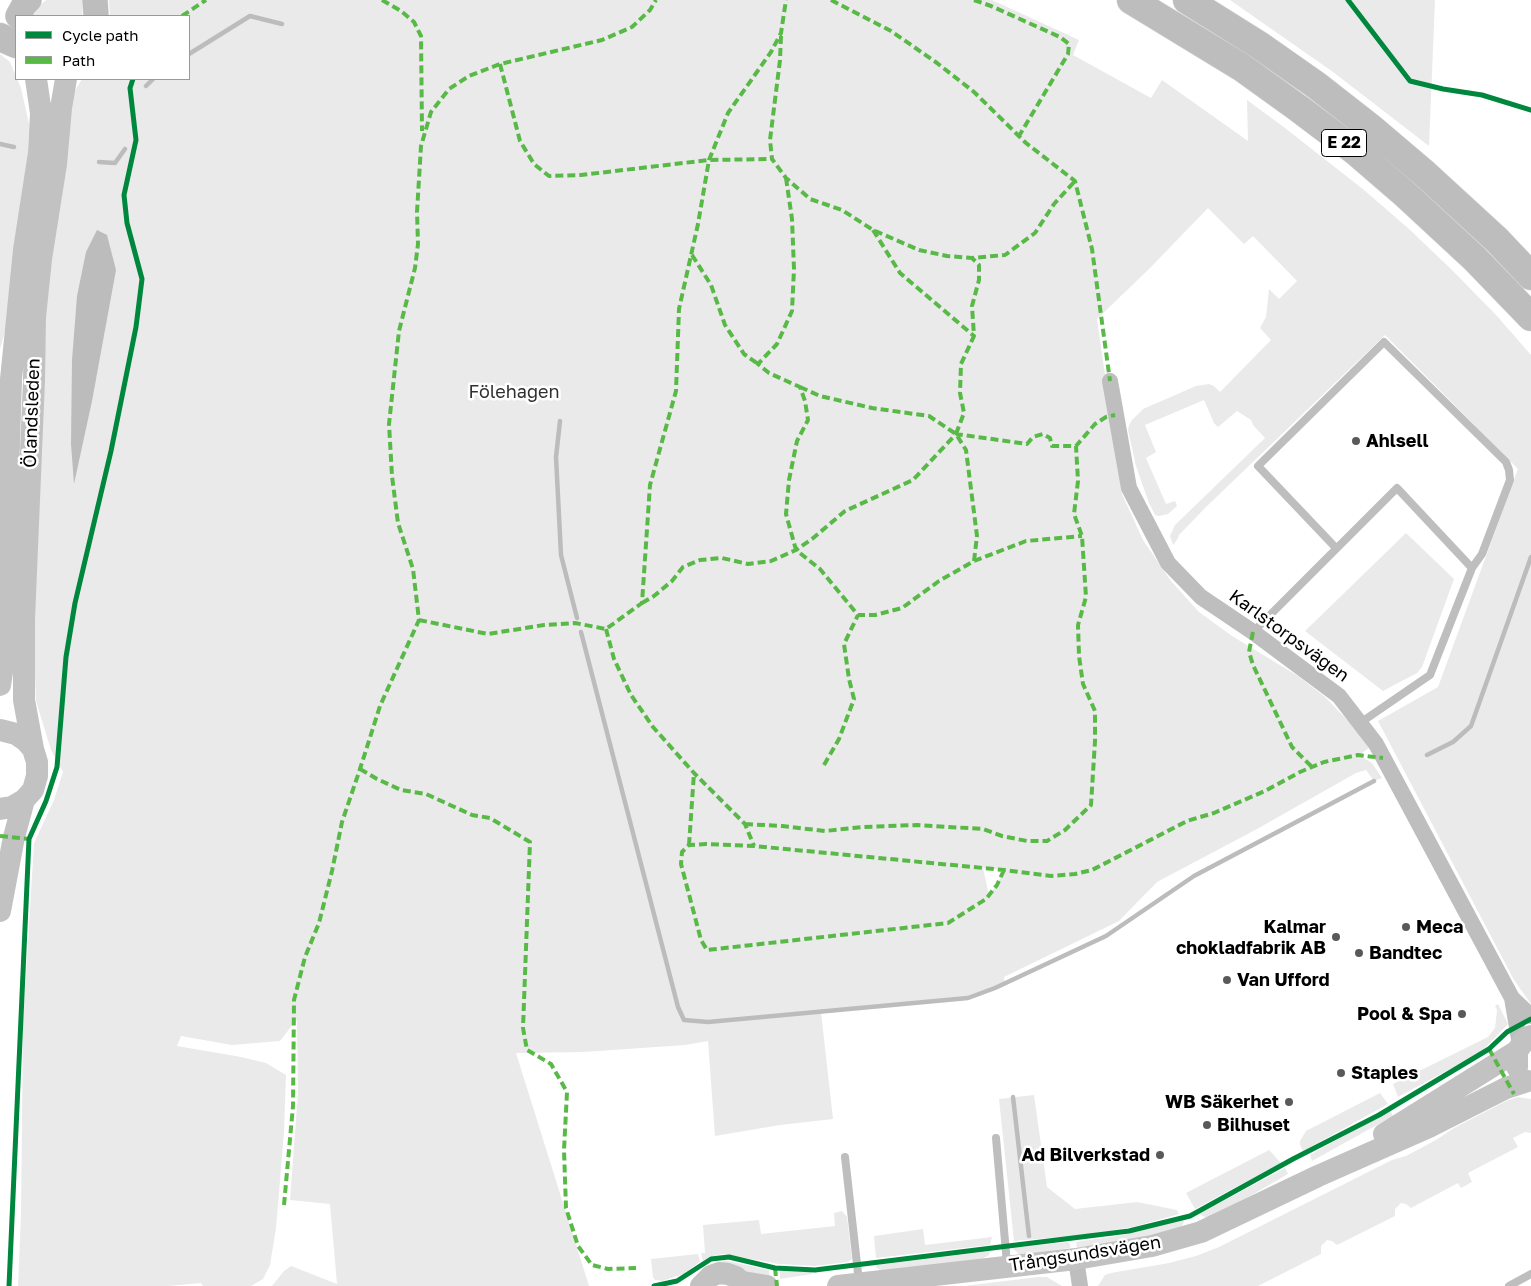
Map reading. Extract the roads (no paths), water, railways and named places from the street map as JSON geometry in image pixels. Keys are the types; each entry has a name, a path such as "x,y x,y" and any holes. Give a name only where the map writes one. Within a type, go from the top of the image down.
{"highway":[{"name":"E 22","path":"1131,0 1241,67 1355,151 1474,258 1531,316"},
{"name":"E 22","path":"1187,0 1267,51 1316,85 1363,122 1424,173 1497,240 1531,276"},
{"path":"0,37 15,44"}],"main road":[{"path":"19,15 29,0"},
{"path":"95,0 96,15"},
{"name":"Ölandsleden","path":"0,685 2,672 5,379 39,153 41,113 36,80"},
{"name":"Ölandsleden","path":"0,911 5,880 3,836 12,806 33,790 37,776 37,762 24,700 24,618 35,317 66,80"},
{"path":"0,730 16,734 33,749"},
{"path":"1523,1044 1517,1065 1523,1076 1530,1081"},
{"name":"Trångsundsvägen","path":"1318,1176 1523,1044"},
{"name":"Trångsundsvägen","path":"849,1285 1076,1259 1152,1246 1201,1232 1506,1088 1530,1081"},
{"path":"701,1286 711,1276 720,1273 736,1277 744,1284 767,1286"}],"street":[{"path":"5,379 34,380"},
{"name":"Karlstorpsvägen","path":"1110,381 1129,488 1168,563 1202,597 1253,632 1339,696 1376,744 1512,998 1523,1044"},
{"name":"Karlstorpsvägen","path":"1512,998 1531,1016"},
{"path":"1076,1259 1080,1286"}],"lane":[{"path":"1336,548 1258,466 1384,342 1506,462 1510,480 1482,554 1472,568 1430,675 1360,723"},
{"path":"1253,632 1397,488 1472,568"},
{"path":"996,1138 1007,1266"},
{"path":"845,1156 849,1285"},
{"path":"1510,1286 1531,1274"}],"waterway":[{"path":"190,53 250,16 282,24"},
{"path":"146,86 152,80"},
{"path":"0,144 14,147"},
{"path":"99,162 115,163 125,149"},
{"path":"560,421 556,457 561,555 577,618"},
{"path":"1427,755 1453,742 1471,726 1531,557"},
{"path":"581,632 678,1007 684,1020 708,1022 968,998 995,988 1106,936 1194,876 1374,781"},
{"path":"1013,1097 1029,1236"}],"place":[{"name":"Ahlsell","path":"1356,441"},
{"name":"Meca","path":"1406,927"},
{"name":"Kalmar chokladfabrik AB","path":"1336,937"},
{"name":"Bandtec","path":"1359,953"},
{"name":"Van Ufford","path":"1227,980"},
{"name":"Pool & Spa","path":"1462,1014"},
{"name":"Staples","path":"1341,1073"},
{"name":"WB Säkerhet","path":"1289,1102"},
{"name":"Bilhuset","path":"1207,1125"},
{"name":"Ad Bilverkstad","path":"1160,1155"}],"park label":[{"name":"Fölehagen","path":"514,392"}]}
